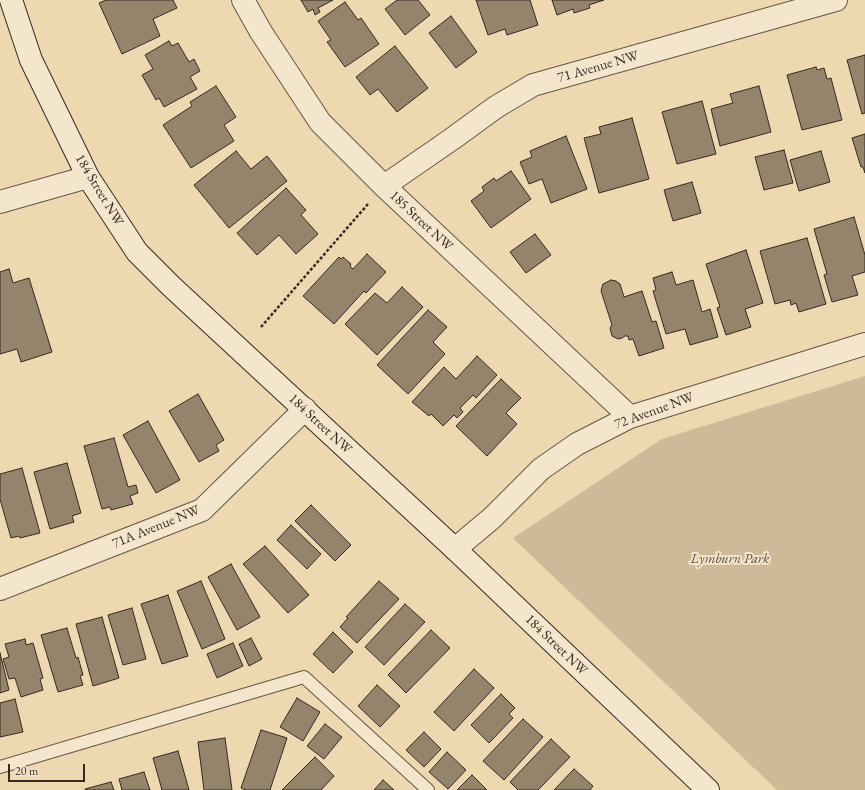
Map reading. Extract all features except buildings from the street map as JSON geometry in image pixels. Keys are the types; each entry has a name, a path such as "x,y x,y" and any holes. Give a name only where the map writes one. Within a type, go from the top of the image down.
{"street":[{"name":"184 Street NW","path":"11,0 31,60 88,177 137,252 171,286 455,549 708,790"},
{"name":"185 Street NW","path":"243,0 261,32 320,122 384,186 630,417"},
{"name":"71 Avenue NW","path":"384,186 496,107 533,85 836,0"},
{"path":"0,202 88,177"},
{"name":"72 Avenue NW","path":"455,549 492,518 541,469 577,444 630,417 865,344"},
{"name":"71A Avenue NW","path":"0,589 202,510 305,409"}],"lane":[{"path":"0,767 304,677 428,790"}],"path":[{"path":"261,327 384,186"}],"green space":[{"name":"Lymburn Park","path":"865,376 865,790 777,790 513,538 662,439"}]}
